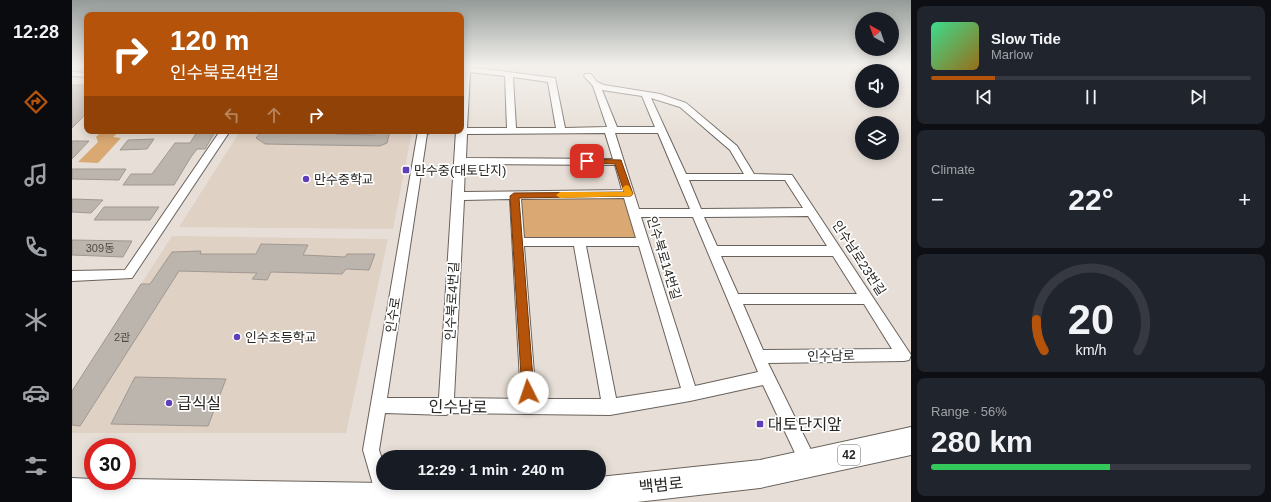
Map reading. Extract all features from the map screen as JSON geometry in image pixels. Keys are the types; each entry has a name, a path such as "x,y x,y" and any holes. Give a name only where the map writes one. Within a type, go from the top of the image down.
{"main road":[{"name":"백범로","path":"72,493 385,498 561,496 760,474 911,441"}],"street":[{"path":"510,88 512,131"},
{"path":"554,88 561,130"},
{"name":"인수북로14번길","path":"598,88 611,130 618,162 690,394"},
{"path":"612,88 670,99 689,109 734,148 751,177"},
{"path":"645,94 698,213 759,357 809,464"},
{"path":"464,131 660,130"},
{"path":"72,276 128,275 224,134"},
{"name":"인수로","path":"385,498 371,450 423,134"},
{"name":"인수북로4번길","path":"446,407 462,134"},
{"path":"460,161 618,162"},
{"path":"682,177 751,177"},
{"name":"인수남로23번길","path":"751,177 788,177 904,355"},
{"path":"458,196 629,194"},
{"path":"514,196 529,407"},
{"path":"634,213 811,212"},
{"path":"518,242 643,242"},
{"path":"579,242 610,407"},
{"path":"714,251 836,251"},
{"path":"734,299 867,299"},
{"name":"인수남로","path":"759,357 904,355"},
{"name":"인수남로","path":"378,405 446,407 610,407 690,394 768,377"}],"shaded area":[{"path":"99,134 116,134 113,137 121,138 98,163 78,162 98,142 96,137"},
{"name":"만수중학교","path":"238,134 411,134 393,229 179,227"},
{"path":"629,194 643,242 518,242 515,195"},
{"name":"인수초등학교","path":"172,236 388,239 346,433 72,433 72,391"}],"building":[{"path":"72,88 84,88 84,116 72,128"},
{"path":"196,134 214,134 205,149 197,149 174,185 123,185 131,174 152,174 175,143 190,143"},
{"path":"259,134 389,134 387,143 380,146 265,144 256,138"},
{"path":"154,139 147,149 120,150 128,140"},
{"path":"72,141 89,141 72,159"},
{"path":"72,169 126,169 119,180 72,179"},
{"path":"72,199 103,200 91,213 72,212"},
{"path":"104,207 159,207 150,220 94,220"},
{"path":"72,240 132,241 123,257 72,255"},
{"path":"261,244 308,245 303,255 345,257 347,254 375,254 369,270 346,269 342,274 271,272 267,280 252,279 257,273 179,271 80,426 72,425 72,391 141,284 150,284 172,252 201,251 200,254 256,254"},
{"name":"급식실","path":"135,377 226,379 208,426 111,424"}],"slow traffic":[{"path":"560,195 629,194 626,188"}],"place":[{"name":"만수중(대토단지)","path":"406,170"},
{"name":"만수중학교","path":"306,179"},
{"name":"인수초등학교","path":"237,337"},
{"name":"급식실","path":"169,403"},
{"name":"대토단지앞","path":"760,424"}],"route":[{"path":"528,392 514,196 629,194 618,162 587,161"}]}
